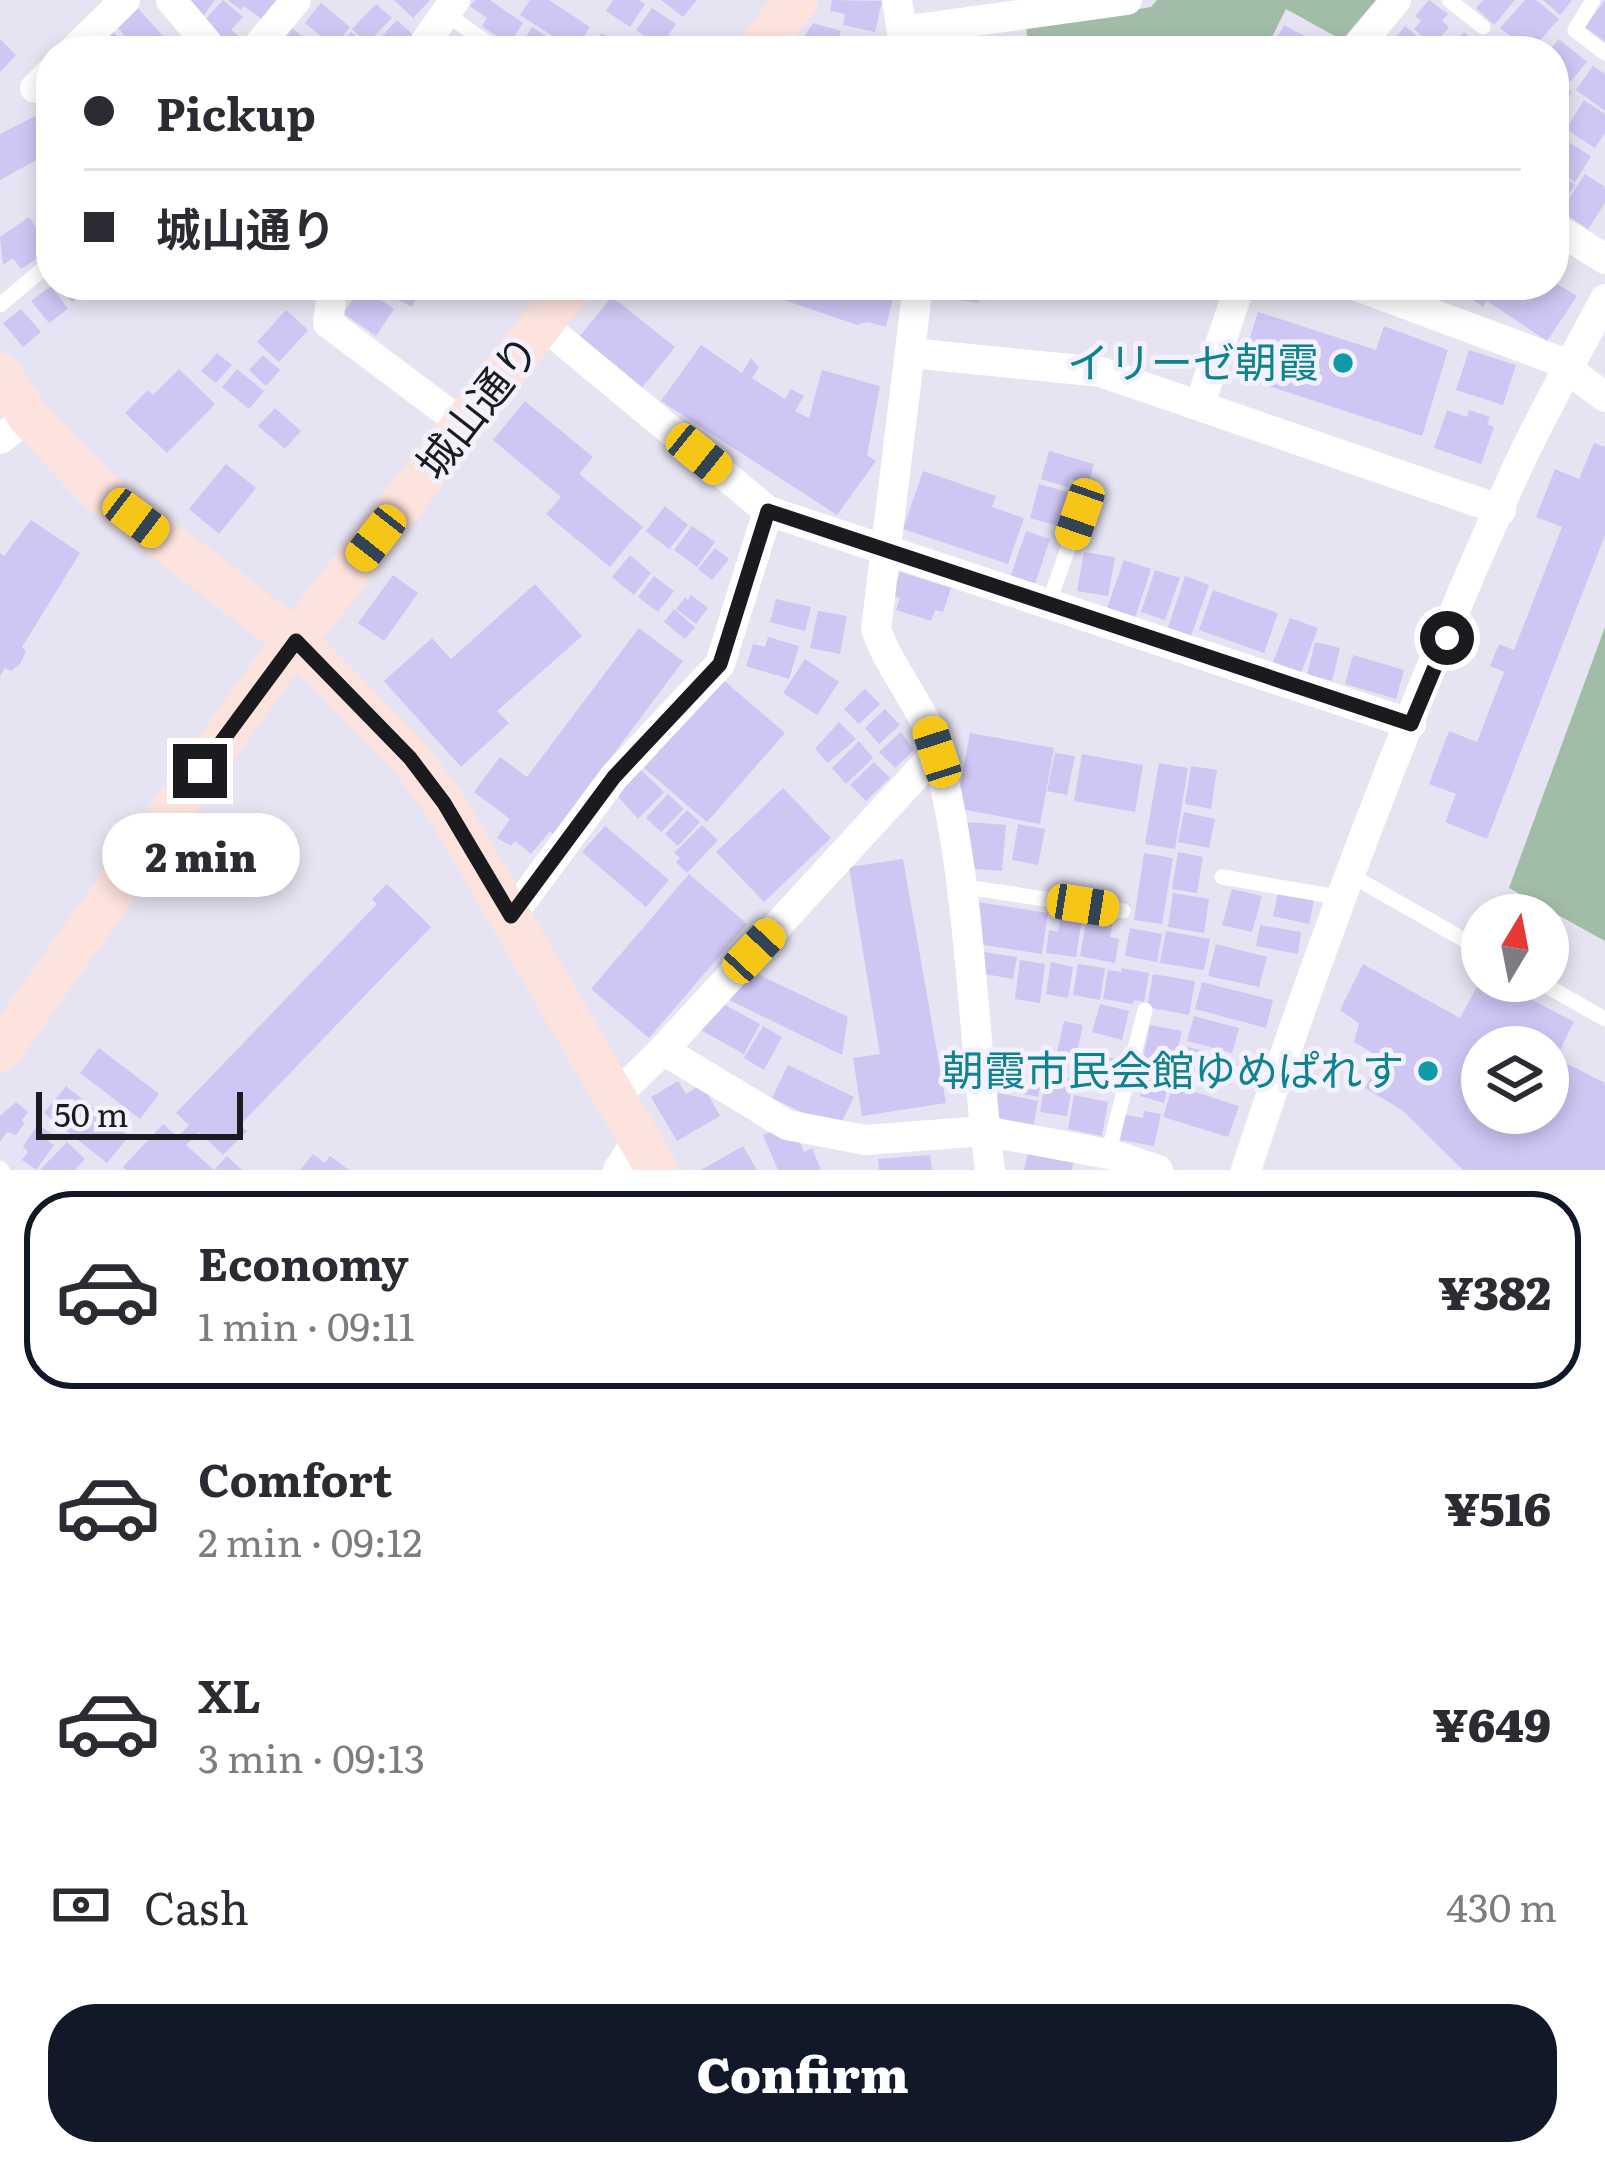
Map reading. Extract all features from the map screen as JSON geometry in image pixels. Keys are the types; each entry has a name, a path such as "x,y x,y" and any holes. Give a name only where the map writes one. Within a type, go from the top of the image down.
{"street":[{"path":"88,36 125,0"},
{"path":"172,0 202,36"},
{"path":"266,36 296,0"},
{"path":"767,36 797,0"},
{"path":"901,27 1127,0"},
{"path":"1366,36 1396,0"},
{"path":"430,36 451,7"},
{"path":"1569,237 1605,260"},
{"path":"1246,1170 1289,1039 1411,724 1516,470 1605,299"},
{"path":"331,300 328,323 464,424"},
{"name":"城山通り","path":"0,1051 296,641 560,300"},
{"path":"916,300 876,629 885,655 927,721 937,752 960,886 990,1170"},
{"path":"1200,404 1235,300"},
{"path":"1395,300 1554,359 1605,397"},
{"path":"542,324 768,511 1411,724"},
{"path":"911,353 1101,372 1501,510"},
{"path":"0,374 15,428 296,641 410,758 444,803 616,1096 638,1160"},
{"path":"511,916 614,777 720,664 768,511"},
{"path":"616,1096 937,752"},
{"path":"663,1050 787,1125 865,1140 985,1131 1108,1154 1158,1170"}],"lane":[{"path":"1449,0 1484,27"},
{"path":"1593,0 1575,30 1605,53"},
{"path":"451,7 483,36"},
{"path":"0,305 36,275"},
{"path":"1048,605 1080,514"},
{"path":"1222,877 1348,887 1461,940"},
{"path":"960,886 1124,911"},
{"path":"1569,999 1605,1019"},
{"path":"1108,1154 1145,1010"}],"green space":[{"path":"1157,0 1376,0 1345,36 1335,36 1286,9 1272,36 1027,36 1026,27 1151,7"},
{"path":"1605,627 1605,941 1569,921 1569,894 1520,894 1509,888"}],"building":[{"path":"177,0 215,0 202,18"},
{"path":"223,0 243,17 231,30 238,36 212,36 200,25"},
{"path":"228,0 279,0 263,20"},
{"path":"394,0 430,0 413,18"},
{"path":"475,0 490,0 523,23 514,36 497,36 482,26 487,18 470,6"},
{"path":"530,0 549,0 590,27 584,36 553,36 520,15"},
{"path":"613,0 645,4 630,27 606,11"},
{"path":"661,0 697,0 683,17"},
{"path":"832,0 882,1 875,32 843,25 845,14 830,11"},
{"path":"1429,0 1448,14 1442,21 1449,27 1441,36 1422,36 1414,29 1421,21 1415,16"},
{"path":"1483,0 1515,0 1494,25 1476,8"},
{"path":"1525,0 1536,0 1559,19 1544,36 1510,36 1500,28"},
{"path":"1543,0 1572,0 1560,15"},
{"path":"1605,0 1605,42 1585,27"},
{"path":"321,3 350,27 343,36 321,36 305,23"},
{"path":"376,4 392,18 374,36 360,36 352,29"},
{"path":"138,8 163,36 125,36 116,26"},
{"path":"652,8 676,24 668,36 644,36 636,30"},
{"path":"397,20 414,36 382,36"},
{"path":"813,23 841,31 840,36 805,36"},
{"path":"1284,25 1304,36 1278,36"},
{"path":"1405,26 1417,36 1397,36"},
{"path":"0,39 16,55 0,72"},
{"path":"1569,47 1587,62 1569,81"},
{"path":"1593,66 1605,74 1605,111 1576,90"},
{"path":"1584,100 1605,114 1605,133 1595,148 1569,131"},
{"path":"36,116 36,160 0,180 0,134"},
{"path":"1569,143 1591,156 1575,182 1569,178"},
{"path":"1585,174 1605,187 1605,203 1588,229 1569,216 1569,199"},
{"path":"29,217 36,227 36,259 21,269 13,258 3,265 0,237"},
{"path":"1569,291 1577,296 1547,341 1487,301 1483,307 1472,300 1569,300"},
{"path":"61,300 68,309 49,323 31,301"},
{"path":"352,300 381,300 394,309 376,336 343,313"},
{"path":"610,300 616,300 675,347 637,394 574,343"},
{"path":"784,300 892,300 886,327 867,322 857,325"},
{"path":"21,309 41,332 23,347 3,323"},
{"path":"286,310 308,330 279,362 257,342"},
{"name":"イリーゼ朝霞","path":"1258,312 1376,350 1384,326 1448,350 1422,436 1238,376"},
{"path":"701,345 742,373 751,358 759,367 752,378 785,399 791,389 804,396 795,411 809,418 822,370 880,386 867,455 876,461 837,515 661,401"},
{"path":"1469,350 1516,365 1503,405 1456,390"},
{"path":"217,353 232,365 216,383 201,371"},
{"path":"263,355 280,370 266,386 249,370"},
{"path":"179,369 215,404 167,453 125,413 148,390 153,395"},
{"path":"237,369 264,391 249,409 222,387"},
{"path":"525,401 593,457 579,474 643,527 610,567 546,514 561,497 493,440"},
{"path":"275,408 301,431 285,449 258,426"},
{"path":"1447,410 1467,417 1469,410 1490,417 1487,424 1494,427 1481,464 1434,448"},
{"path":"1594,443 1605,447 1605,535 1487,839 1445,822 1456,794 1429,784 1449,731 1477,742 1504,672 1490,666 1499,644 1514,650 1562,527 1536,517 1555,469 1579,479"},
{"path":"1049,451 1094,464 1088,485 1070,479 1067,487 1041,479"},
{"path":"226,464 256,488 219,534 189,509"},
{"path":"923,471 996,496 992,507 1024,518 1008,564 903,529"},
{"path":"1039,484 1068,492 1058,526 1030,518"},
{"path":"665,506 688,525 669,549 646,531"},
{"path":"31,520 80,553 22,647 26,651 20,664 11,671 5,668 0,676 0,553 4,556"},
{"path":"692,526 715,542 697,567 674,550"},
{"path":"1026,531 1050,539 1035,584 1011,575"},
{"path":"715,548 729,559 712,580 698,569"},
{"path":"1084,552 1115,557 1108,596 1077,591"},
{"path":"630,555 651,573 634,595 612,577"},
{"path":"1124,560 1151,569 1135,618 1107,608"},
{"path":"1155,570 1180,578 1165,620 1141,612"},
{"path":"900,572 951,588 943,612 935,610 931,621 896,610 900,598 892,596"},
{"path":"393,575 418,593 384,641 358,623"},
{"path":"654,576 674,591 658,612 638,597"},
{"path":"1185,576 1209,585 1191,636 1168,628"},
{"path":"535,584 582,636 497,711 509,723 461,767 384,681 432,638 451,659"},
{"path":"1213,590 1278,613 1264,653 1199,630"},
{"path":"691,595 708,608 696,624 676,609"},
{"path":"776,599 811,607 805,631 770,622"},
{"path":"674,609 695,627 685,639 664,622"},
{"path":"818,611 847,616 840,654 810,648"},
{"path":"1290,618 1318,628 1301,673 1273,662"},
{"path":"639,628 683,661 553,835 550,831 531,854 515,841 511,846 497,838 510,819 474,792 500,757 527,777"},
{"path":"768,637 799,646 789,679 746,666 753,644 765,647"},
{"path":"1315,642 1340,648 1332,681 1307,675"},
{"path":"1353,655 1404,670 1396,699 1345,684"},
{"path":"805,659 839,682 817,715 783,693"},
{"path":"721,678 785,733 707,822 644,768"},
{"path":"865,689 880,704 859,724 844,709"},
{"path":"885,709 900,725 879,744 865,728"},
{"path":"839,722 856,739 828,763 815,749"},
{"path":"901,732 914,750 895,768 879,752"},
{"path":"970,733 1054,748 1040,824 956,808"},
{"path":"859,741 873,758 846,784 832,768"},
{"path":"1055,753 1075,756 1067,795 1047,791"},
{"path":"1082,754 1143,765 1135,812 1074,801"},
{"path":"874,762 890,778 866,801 850,785"},
{"path":"1159,763 1188,768 1175,849 1145,844"},
{"path":"1191,766 1217,770 1211,809 1185,804"},
{"path":"640,769 664,792 638,819 616,794"},
{"path":"783,788 831,838 764,902 716,852"},
{"path":"668,794 684,809 661,832 646,818"},
{"path":"687,810 700,822 678,846 665,834"},
{"path":"1184,812 1215,819 1209,848 1178,842"},
{"path":"967,822 1006,825 1002,871 963,868"},
{"path":"1018,824 1045,829 1038,865 1012,860"},
{"path":"702,825 718,840 687,873 674,853"},
{"path":"605,826 669,880 646,907 582,852"},
{"path":"1178,852 1203,857 1197,893 1172,889"},
{"path":"1144,853 1173,858 1162,924 1134,920"},
{"path":"903,859 946,1103 862,1116 853,1058 880,1054 849,867"},
{"path":"689,874 747,924 649,1038 591,989"},
{"path":"387,884 431,927 240,1125 247,1131 223,1155 199,1132 186,1145 214,1170 123,1167 163,1124 178,1137 189,1125 176,1113 377,904 372,899"},
{"path":"1232,889 1262,896 1252,932 1222,925"},
{"path":"1173,893 1209,899 1204,933 1168,927"},
{"path":"1278,893 1314,900 1309,924 1273,916"},
{"path":"977,902 1048,913 1042,954 970,943"},
{"path":"1061,914 1082,918 1076,957 1046,953 1049,930 1058,932"},
{"path":"1087,917 1113,922 1110,937 1119,939 1115,963 1080,956"},
{"path":"1260,925 1301,932 1298,954 1256,946"},
{"path":"1130,928 1162,934 1157,962 1125,956"},
{"path":"1166,931 1210,939 1204,970 1160,963"},
{"path":"1216,944 1267,957 1259,987 1208,976"},
{"path":"977,951 1017,957 1013,979 974,972"},
{"path":"1020,960 1045,964 1040,1003 1015,999"},
{"path":"1051,962 1073,967 1068,998 1046,994"},
{"path":"1078,964 1105,968 1100,1000 1073,995"},
{"name":"朝霞市民会館ゆめぱれす","path":"1363,964 1460,1018 1469,1002 1536,1002 1574,1022 1569,1032 1569,1026 1461,1026 1461,1134 1569,1134 1569,1065 1605,1083 1605,1170 1463,1170 1402,1110 1365,1088 1381,1058 1354,1042 1359,1023 1340,1010"},
{"path":"1122,968 1149,973 1144,1002 1103,999 1108,970 1121,972"},
{"path":"747,969 848,1017 842,1055 725,998"},
{"path":"1153,974 1195,981 1189,1015 1147,1007"},
{"path":"1202,982 1273,1000 1266,1028 1195,1009"},
{"path":"714,999 760,1024 744,1054 697,1028"},
{"path":"1100,1004 1129,1011 1122,1040 1092,1032"},
{"path":"1194,1016 1239,1028 1232,1053 1187,1041"},
{"path":"1064,1021 1083,1025 1074,1064 1055,1060"},
{"path":"1150,1025 1182,1031 1174,1065 1143,1058"},
{"path":"763,1026 782,1037 764,1070 744,1058"},
{"path":"1183,1046 1203,1051 1195,1083 1175,1078"},
{"path":"99,1048 159,1094 140,1119 80,1073"},
{"path":"1088,1052 1120,1060 1113,1086 1081,1078"},
{"path":"1206,1054 1238,1064 1230,1085 1199,1075"},
{"path":"1141,1062 1172,1070 1164,1103 1140,1096 1142,1090 1134,1087"},
{"path":"788,1065 854,1097 838,1129 772,1098"},
{"path":"1003,1070 1042,1078 1038,1097 999,1089"},
{"path":"1046,1076 1073,1080 1067,1116 1040,1112"},
{"path":"678,1081 686,1094 702,1084 720,1116 677,1141 651,1097"},
{"path":"1173,1085 1239,1106 1228,1137 1163,1117"},
{"path":"66,1086 129,1136 107,1163 44,1113"},
{"path":"998,1093 1038,1101 1033,1128 993,1120"},
{"path":"1074,1095 1108,1102 1102,1136 1068,1129"},
{"path":"16,1102 28,1112 24,1124 16,1135 7,1132 0,1142 0,1116"},
{"path":"1144,1111 1161,1114 1154,1146 1120,1140 1125,1115 1143,1118"},
{"path":"38,1125 52,1134 47,1140 54,1145 36,1170 22,1160 28,1152 23,1146"},
{"path":"777,1129 781,1139 796,1133 804,1152 812,1148 821,1170 778,1170 763,1135"},
{"path":"67,1142 85,1159 75,1170 40,1170"},
{"path":"743,1146 757,1170 701,1170"},
{"path":"1029,1148 1074,1158 1072,1170 1024,1170"},
{"path":"313,1154 325,1163 330,1156 349,1170 300,1170"},
{"path":"930,1155 932,1170 879,1170 878,1159"},
{"path":"227,1156 242,1170 214,1170"}],"place":[{"name":"イリーゼ朝霞","path":"1343,363"},
{"name":"朝霞市民会館ゆめぱれす","path":"1428,1071"}],"route":[{"path":"200,771 296,641 410,758 444,803 511,916 614,777 720,664 768,511 1411,724 1447,638"}]}
